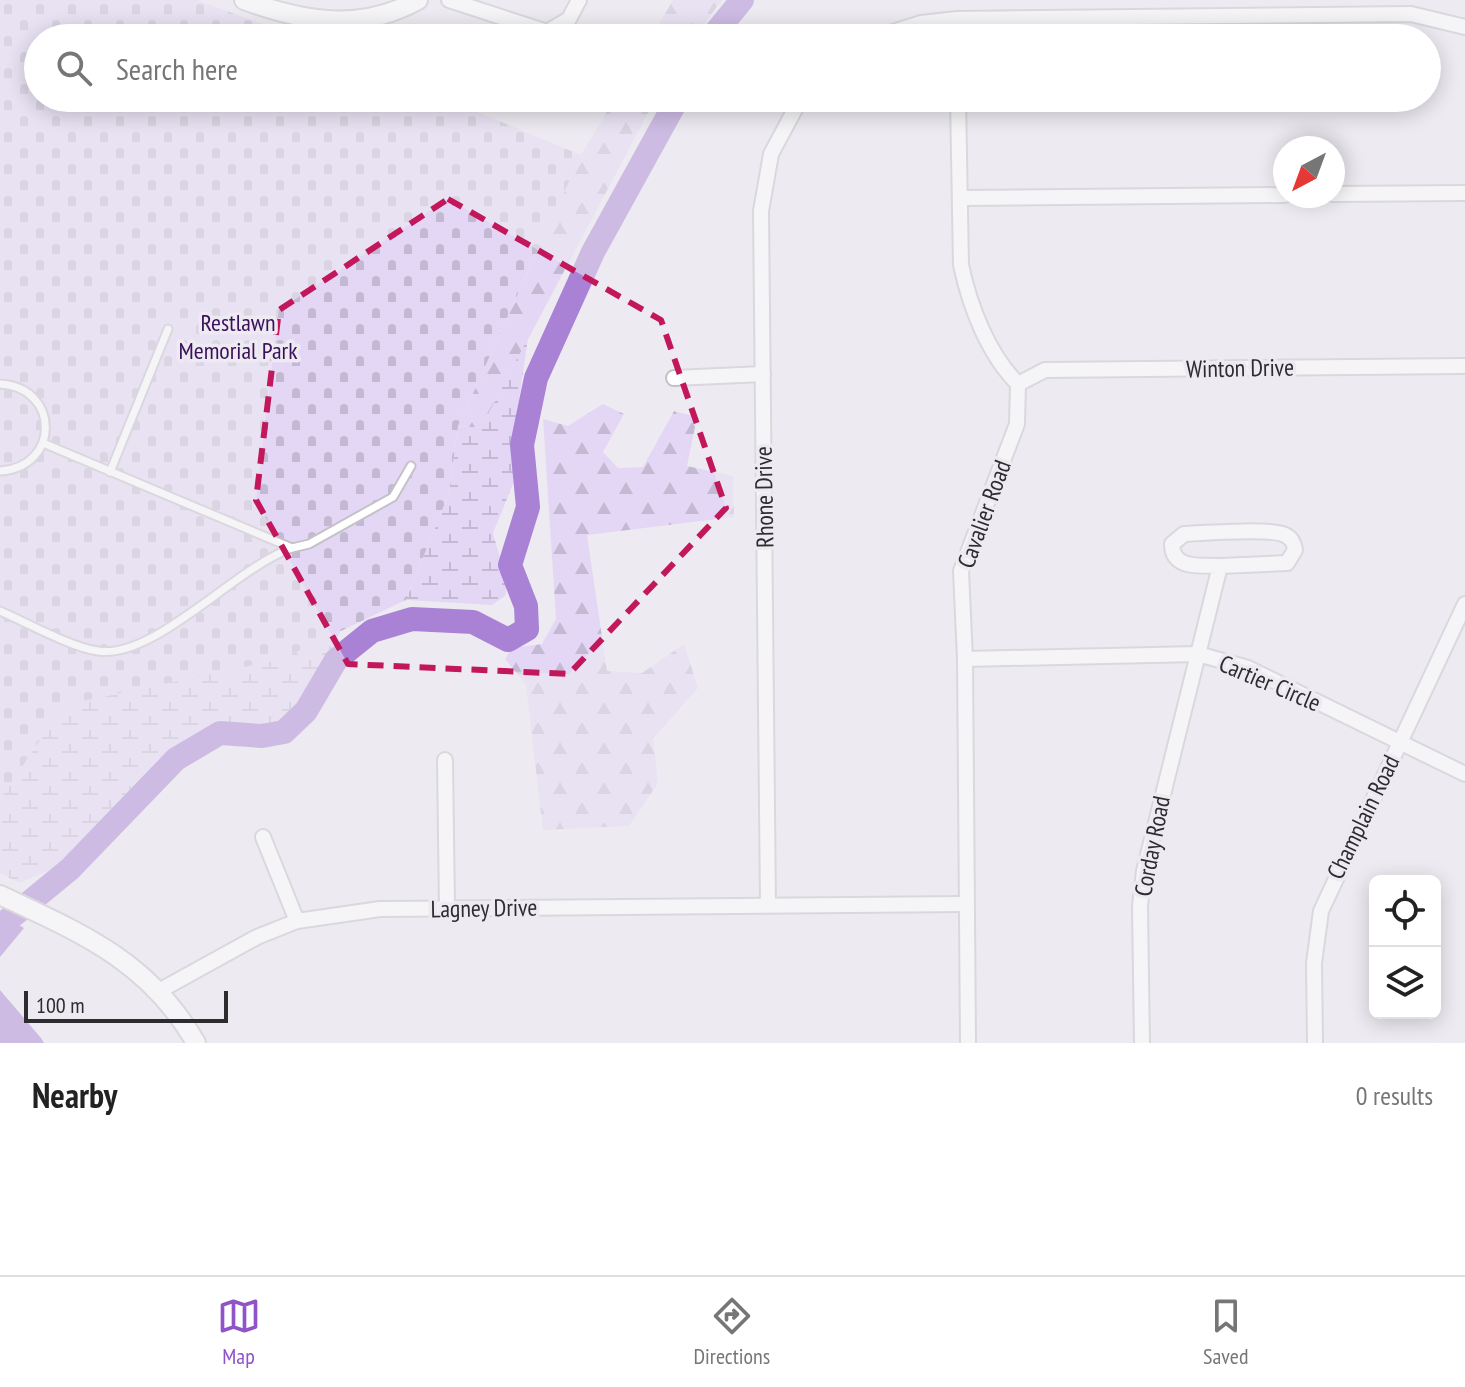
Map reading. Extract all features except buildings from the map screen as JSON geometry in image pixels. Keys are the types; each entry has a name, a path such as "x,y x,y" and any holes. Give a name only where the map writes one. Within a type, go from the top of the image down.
{"street":[{"path":"244,0 281,14 340,22 377,16 418,0"},
{"path":"449,0 522,24"},
{"path":"561,24 569,19 579,0"},
{"path":"918,24 957,19 1411,14 1465,27"},
{"path":"957,19 957,24"},
{"name":"Rhone Drive","path":"768,905 761,211 764,182 781,129 792,112"},
{"path":"958,112 961,265 966,290 1000,366 1018,384"},
{"path":"1345,194 1465,193"},
{"path":"960,198 1273,195"},
{"name":"Winton Drive","path":"1018,384 1045,370 1465,366"},
{"path":"674,378 763,374"},
{"name":"Cavalier Road","path":"968,1043 962,561 1017,424 1018,384"},
{"path":"1274,532 1289,537 1294,543 1295,550 1287,563 1220,566 1183,564 1176,559 1172,544 1184,534 1274,532"},
{"name":"Corday Road","path":"1142,1043 1140,906 1144,871 1220,566"},
{"name":"Champlain Road","path":"1315,1043 1314,963 1321,911 1465,604"},
{"name":"Cartier Circle","path":"965,659 1198,654 1248,668 1465,774"},
{"path":"445,760 447,909"},
{"path":"263,837 297,921"},
{"path":"0,895 98,942 159,991 196,1043"},
{"name":"Lagney Drive","path":"159,991 245,943 297,921 380,909 966,904"}],"lane":[{"path":"110,472 168,329"},
{"path":"0,384 18,387 41,407 46,421 43,443 30,462 17,469 0,471"},
{"path":"43,443 292,548"},
{"path":"0,611 98,652 128,649 171,626 270,555 309,544 393,497 411,466"}],"highlighted area":[{"path":"448,199 661,320 726,508 569,674 348,664 256,500 279,310"}],"green space":[{"name":"Restlawn Memorial Park","path":"0,0 197,0 262,24 24,24 24,112 478,112 581,155 458,426 449,493 406,600 282,659 64,705 0,799"},
{"path":"673,0 722,0 704,24 659,24"},
{"path":"607,112 649,112 481,428 458,426 581,155"},
{"path":"528,338 513,442 513,484 493,533 506,579 506,595 492,605 406,600 449,493 458,426 481,428"},
{"path":"603,404 624,414 603,452 618,468 643,467 674,411 697,417 687,466 733,476 734,517 587,535 607,671 642,673 684,644 698,688 653,739 658,783 629,826 543,830 526,685 505,659 512,648 542,644 556,619 543,419 568,426"},
{"path":"341,631 306,696 281,726 259,729 220,720 158,759 59,866 19,883 0,873 0,799 64,705 282,659"}],"shaded area":[{"path":"0,914 24,928 0,957"},
{"path":"0,990 41,1038 44,1043 0,1043"}],"waterway":[{"path":"722,24 742,0"},
{"path":"9,919 70,869 176,759 220,733 262,736 284,732 306,711 336,660 372,631 412,619 473,622 508,640 527,629 526,606 510,565 528,507 522,445 536,378 593,252 670,112"}]}
